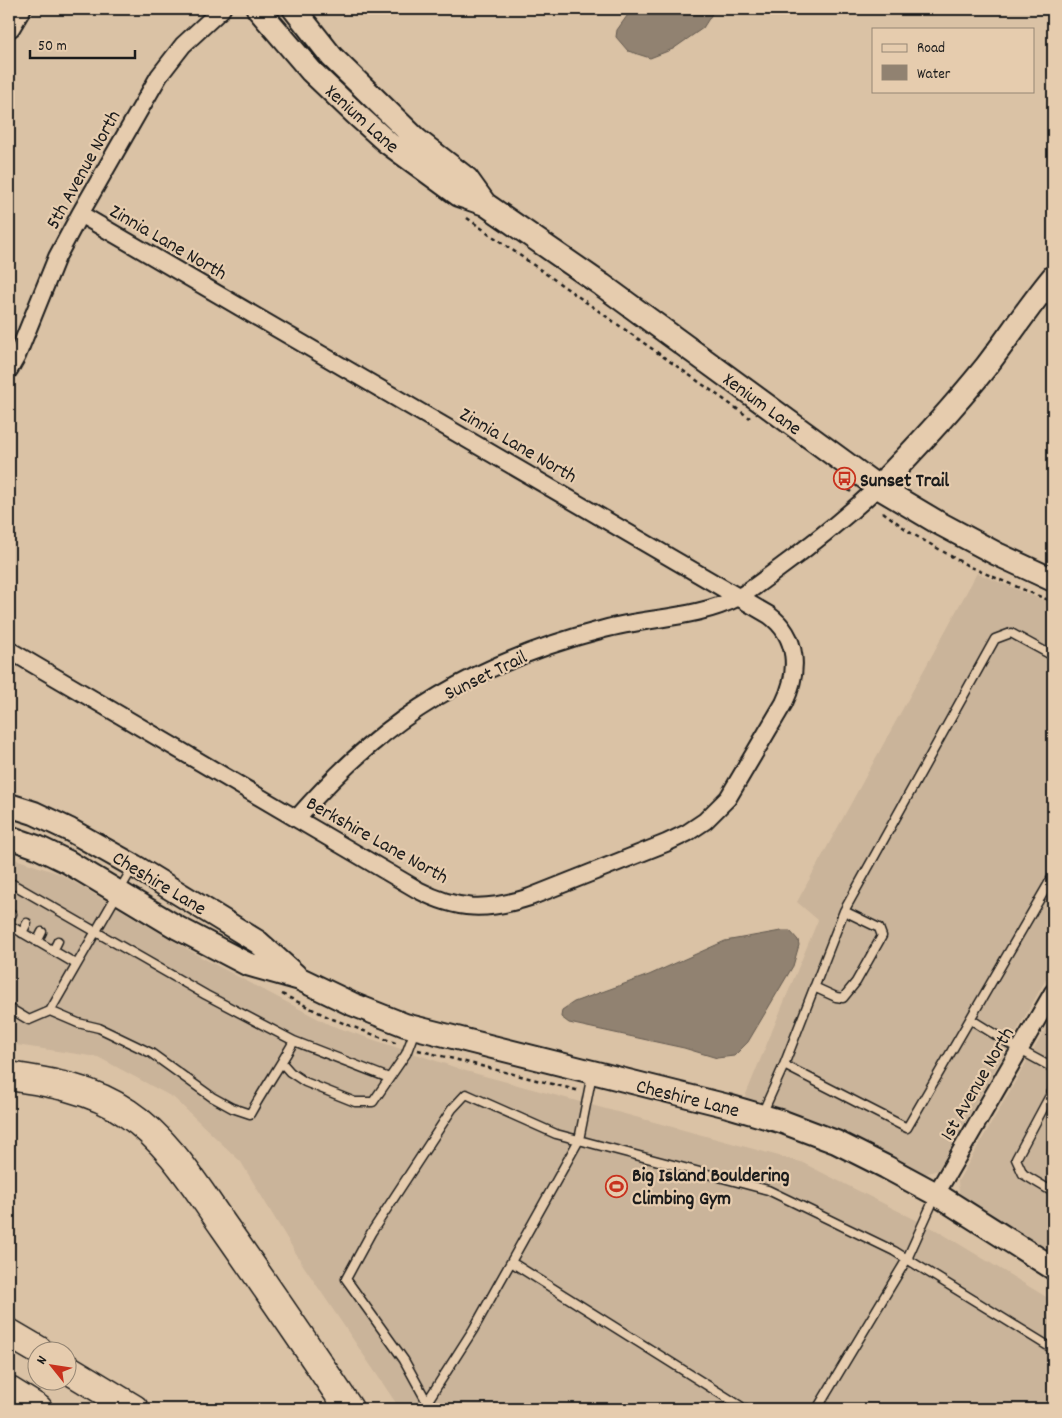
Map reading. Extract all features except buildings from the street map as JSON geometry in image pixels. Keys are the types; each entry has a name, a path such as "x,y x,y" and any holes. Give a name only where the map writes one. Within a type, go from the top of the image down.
{"highway":[{"path":"9,1076 54,1084 95,1096 126,1112 146,1126 184,1170 268,1289 349,1409"},
{"path":"9,1333 28,1344"},
{"path":"78,1375 134,1409"},
{"path":"9,1391 38,1409"}],"street":[{"path":"9,26 19,9"},
{"name":"5th Avenue North","path":"9,370 20,348 57,257 160,76 184,45 222,9"},
{"name":"Xenium Lane","path":"258,9 311,71 388,143 459,195 485,204 602,286 878,487 936,522 996,554 1053,580"},
{"name":"Xenium Lane","path":"294,9 338,62 417,140 467,179 485,204"},
{"name":"Zinnia Lane North","path":"80,214 770,614 789,639 794,663 792,681 789,691 736,786"},
{"name":"Sunset Trail","path":"297,818 370,745 426,705 489,669 533,650 578,636 620,625 692,614 739,597 791,560 844,518 878,487 924,439 1046,299 1053,277"},
{"name":"Berkshire Lane North","path":"9,650 428,895 461,906 484,907 507,904 530,897 678,838 696,828 714,814 736,786"},
{"name":"Cheshire Lane","path":"9,805 34,813 63,826 134,866 258,942 300,979"},
{"name":"Cheshire Lane","path":"9,837 37,847 68,862 178,928 239,960 300,979 352,1004 416,1028 761,1116 783,1122 836,1142 936,1194 1053,1268"},
{"name":"1st Avenue North","path":"936,1194 1053,992"}],"lane":[{"path":"761,1116 784,1065 844,911 995,640 1011,633 1053,656"},
{"path":"9,1008 29,1020 50,1011 134,866"},
{"path":"784,1065 907,1128 1053,876"},
{"path":"9,882 24,895 70,921 95,932 294,1041 389,1078"},
{"path":"1045,890 1053,894"},
{"path":"814,987 836,997 843,998 856,982 882,936 879,928 844,911"},
{"path":"22,933 27,923"},
{"path":"9,925 76,964"},
{"path":"37,942 42,932"},
{"path":"52,951 58,941"},
{"path":"50,1011 78,1023 99,1028 151,1053 212,1096 232,1108 250,1114 294,1041"},
{"path":"970,1019 1053,1068"},
{"path":"282,1063 290,1072 305,1082 356,1102 372,1102 406,1054 416,1028"},
{"path":"427,1402 473,1330 579,1140 593,1073"},
{"path":"1053,1090 1016,1158 1023,1174 1053,1192"},
{"path":"434,1409 427,1402 404,1360 346,1279 371,1233 452,1109 466,1094 556,1134 768,1190 894,1250 1053,1349"},
{"path":"818,1409 907,1258 936,1194"},
{"path":"511,1262 745,1409"}],"path":[{"path":"880,511 911,533 970,567 1053,602"}],"shaded area":[{"path":"977,573 1053,604 1053,967 938,1170 925,1174 835,1130 744,1099 818,920 797,902"},
{"path":"9,857 60,874 201,957 330,1025 466,1071 801,1162 936,1230 1053,1301 1053,1409 400,1409 303,1265 241,1162 174,1098 98,1057 9,1044"},
{"path":"1053,1016 1053,1256 964,1201 959,1193 958,1181"}],"water":[{"path":"632,9 715,9 703,28 673,49 650,58 628,51 616,37 617,30"},
{"path":"790,931 798,940 799,945 793,966 748,1042 734,1056 717,1058 684,1048 569,1023 561,1017 562,1010 574,1002 649,975 725,941"}],"place":[{"name":"Sunset Trail","path":"844,479"},
{"name":"Big Island Bouldering Climbing Gym","path":"616,1186"}]}
